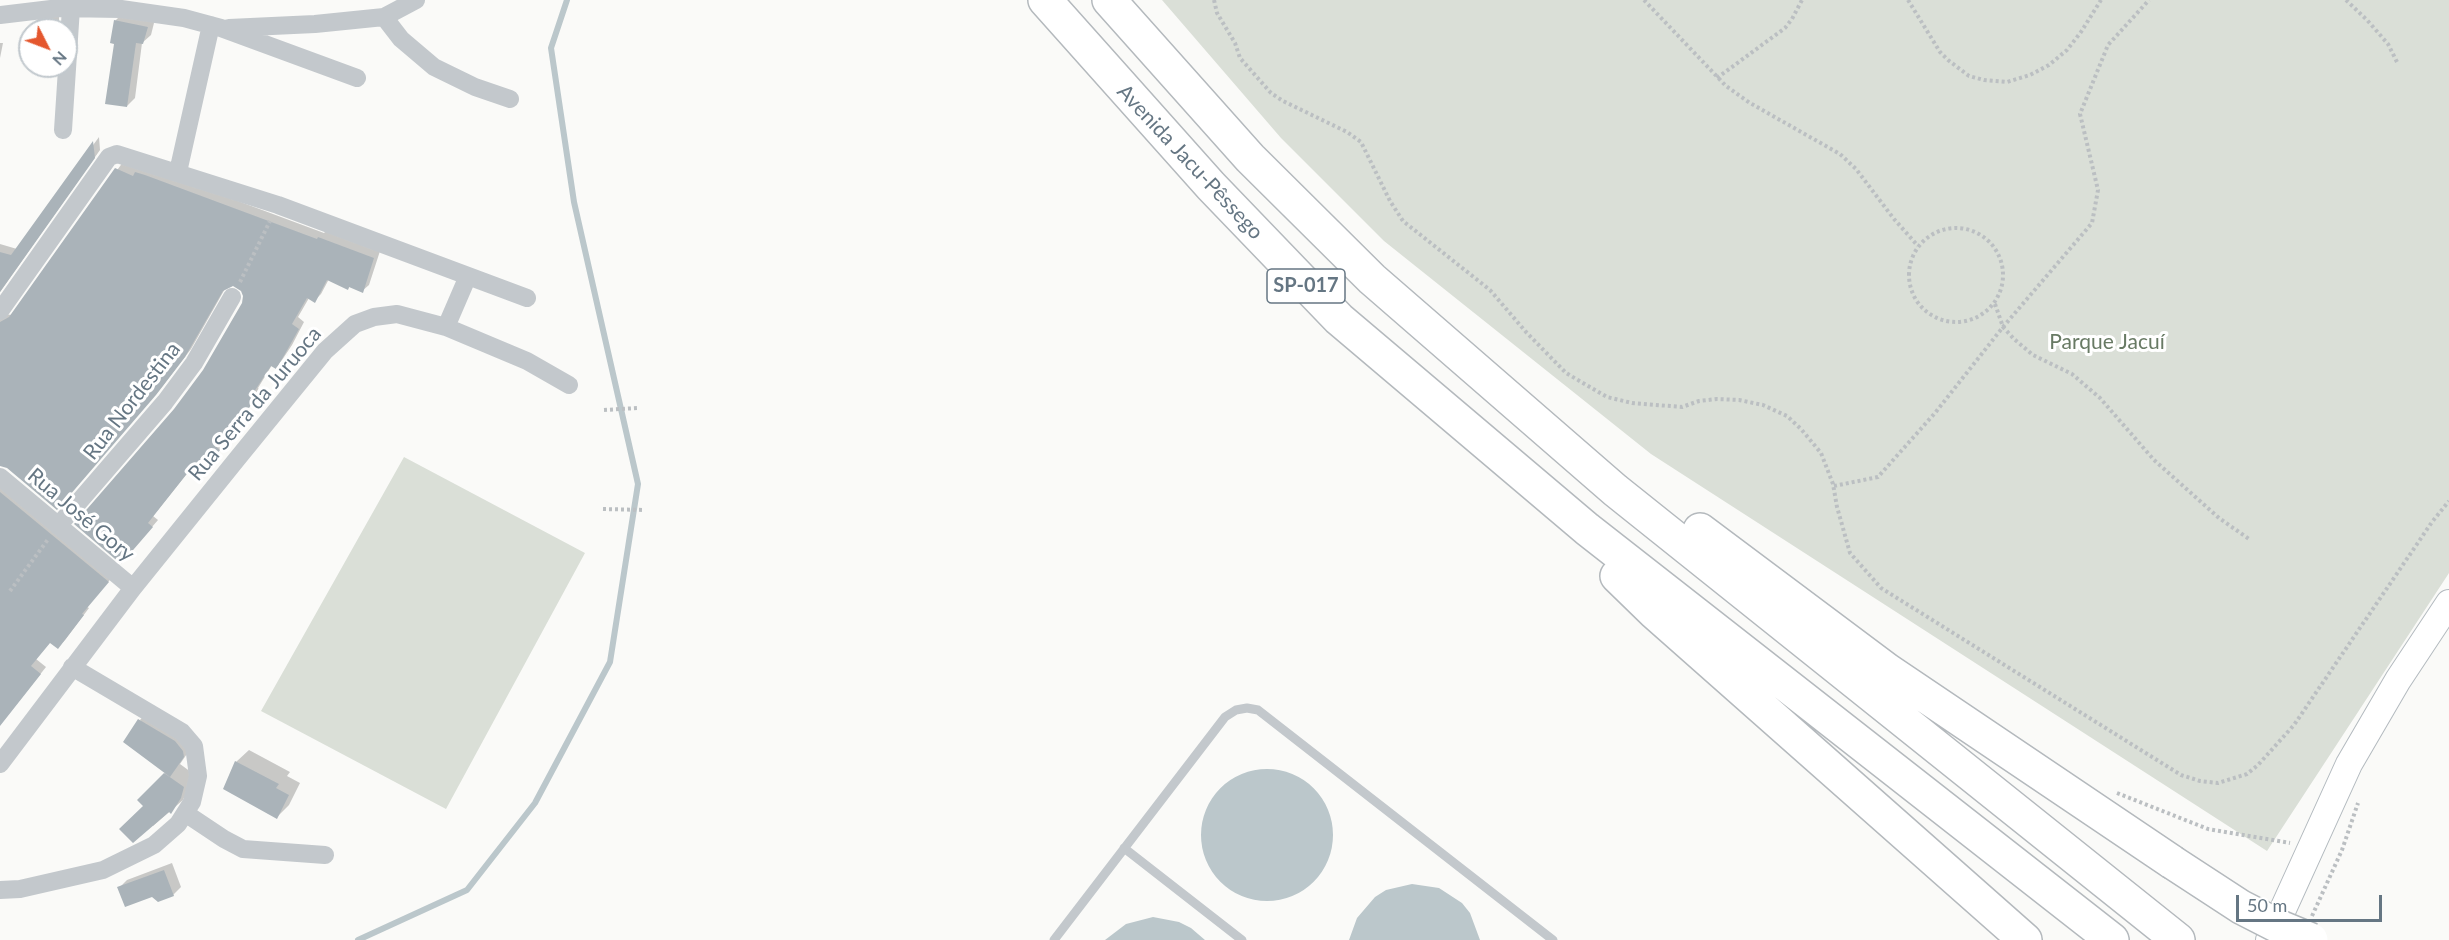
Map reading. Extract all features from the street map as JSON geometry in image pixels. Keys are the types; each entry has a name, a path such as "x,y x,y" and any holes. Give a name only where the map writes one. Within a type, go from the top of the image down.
{"highway":[{"name":"SP-017","path":"1112,4 1250,158 1372,279 1615,490"},
{"name":"Avenida Jacu-Pêssego","path":"1049,6 1211,186 1340,319 1587,529 2112,940"},
{"path":"1615,490 1668,505 1887,670 2172,862 2241,907 2282,928 2309,932"},
{"path":"1615,490 2169,933"},
{"path":"1587,529 1606,565 1655,613 2025,940"}],"street":[{"path":"216,27 315,24 384,16 416,0"},
{"path":"0,15 63,5 149,12 216,27 357,78"},
{"path":"63,5 63,130"},
{"path":"384,16 401,39 434,67 475,87 510,99"},
{"path":"178,172 216,27"},
{"path":"0,311 109,157 117,154 278,205 527,298"},
{"path":"447,327 468,276"},
{"name":"Rua Nordestina","path":"58,526 165,402 194,363 232,297"},
{"name":"Rua Serra da Juruoca","path":"0,764 133,588 325,351 355,324 374,316 397,314 447,327 527,361 569,385"},
{"name":"Rua José Gory","path":"0,477 133,588"},
{"path":"2268,940 2349,764 2370,726 2449,603"},
{"path":"0,890 20,890 103,870 154,845 178,824 192,802 198,776 194,746 182,732 72,667"},
{"path":"185,813 243,849 325,855"}],"lane":[{"path":"1054,940 1225,717 1236,710 1247,708 1258,710 1551,940"},
{"path":"1124,848 1242,940"}],"path":[{"path":"1214,0 1216,13 1235,43 1240,58 1271,93 1282,101 1347,132 1361,142 1390,201 1403,221 1490,290 1526,332 1566,373 1607,397 1632,403 1682,407 1699,401 1739,400 1763,405 1787,416 1802,429 1821,453 1834,486 1850,553 1881,588 2181,775 2200,781 2218,783 2247,774 2258,765 2294,725 2432,522 2449,501"},
{"path":"1644,0 1717,78 1750,103 1840,154 1856,169 1918,246"},
{"path":"1717,78 1785,28 1802,0"},
{"path":"1908,0 1940,52 1948,60 1969,76 1984,81 2007,82 2049,66 2074,41 2101,0"},
{"path":"1834,486 1878,477 1935,413 2092,223 2098,190 2080,114 2108,45 2149,0"},
{"path":"2346,0 2388,44 2397,62"},
{"path":"232,297 278,205"},
{"path":"1942,228 1972,229 1996,247 2004,276 1995,304 1970,321 1940,321 1916,302 1913,293 1908,274 1918,246 1942,228"},
{"path":"1995,304 2004,327 2014,339 2033,355 2072,374 2100,398 2154,460 2219,518 2248,539"},
{"path":"604,410 638,408"},
{"path":"603,509 645,510"},
{"path":"10,591 58,526"},
{"path":"2072,793 2120,793 2208,829 2311,847 2342,850"},
{"path":"2309,932 2342,850 2361,794"}],"green space":[{"name":"Parque Jacuí","path":"1162,0 2449,0 2449,573 2267,851 1651,454 1384,241 1281,138"},
{"path":"404,457 585,553 446,809 261,711"}],"shaded area":[{"path":"1267,769 1292,774 1314,788 1328,810 1333,835 1328,860 1314,882 1292,896 1267,901 1242,896 1220,882 1206,860 1201,835 1206,810 1220,788 1242,774"},
{"path":"1412,884 1439,888 1462,903 1470,913 1480,940 1349,940 1357,918 1375,897 1386,890"},
{"path":"1153,917 1179,922 1191,928 1205,940 1105,940 1126,924"}],"building":[{"path":"114,20 148,27 143,44 136,43 127,107 105,104 114,44 110,43"},
{"path":"93,141 95,158 0,292 0,252 11,255"},
{"path":"115,168 133,176 135,172 145,175 374,258 363,293 349,287 348,290 327,280 315,303 307,298 292,324 299,329 285,354 276,369 271,366 252,395 256,398 237,425 234,423 215,446 220,450 198,479 189,471 148,523 153,527 121,564 74,524 174,409 203,370 242,303 243,296 241,291 233,286 223,291 185,357 156,395 57,510 7,468 0,466 0,322 9,317"},
{"path":"0,492 109,582 82,614 84,615 58,649 50,643 31,666 41,674 0,726"},
{"path":"138,719 175,741 183,751 184,757 170,777 123,742"},
{"path":"235,761 279,784 276,788 289,795 277,819 223,789"},
{"path":"164,773 184,787 181,798 171,814 169,812 133,843 119,829 143,806 137,800"},
{"path":"164,870 174,896 158,902 152,897 125,907 117,887"}],"waterway":[{"path":"358,940 467,890 535,803 610,662 638,484 574,202 551,48 567,0"}]}
